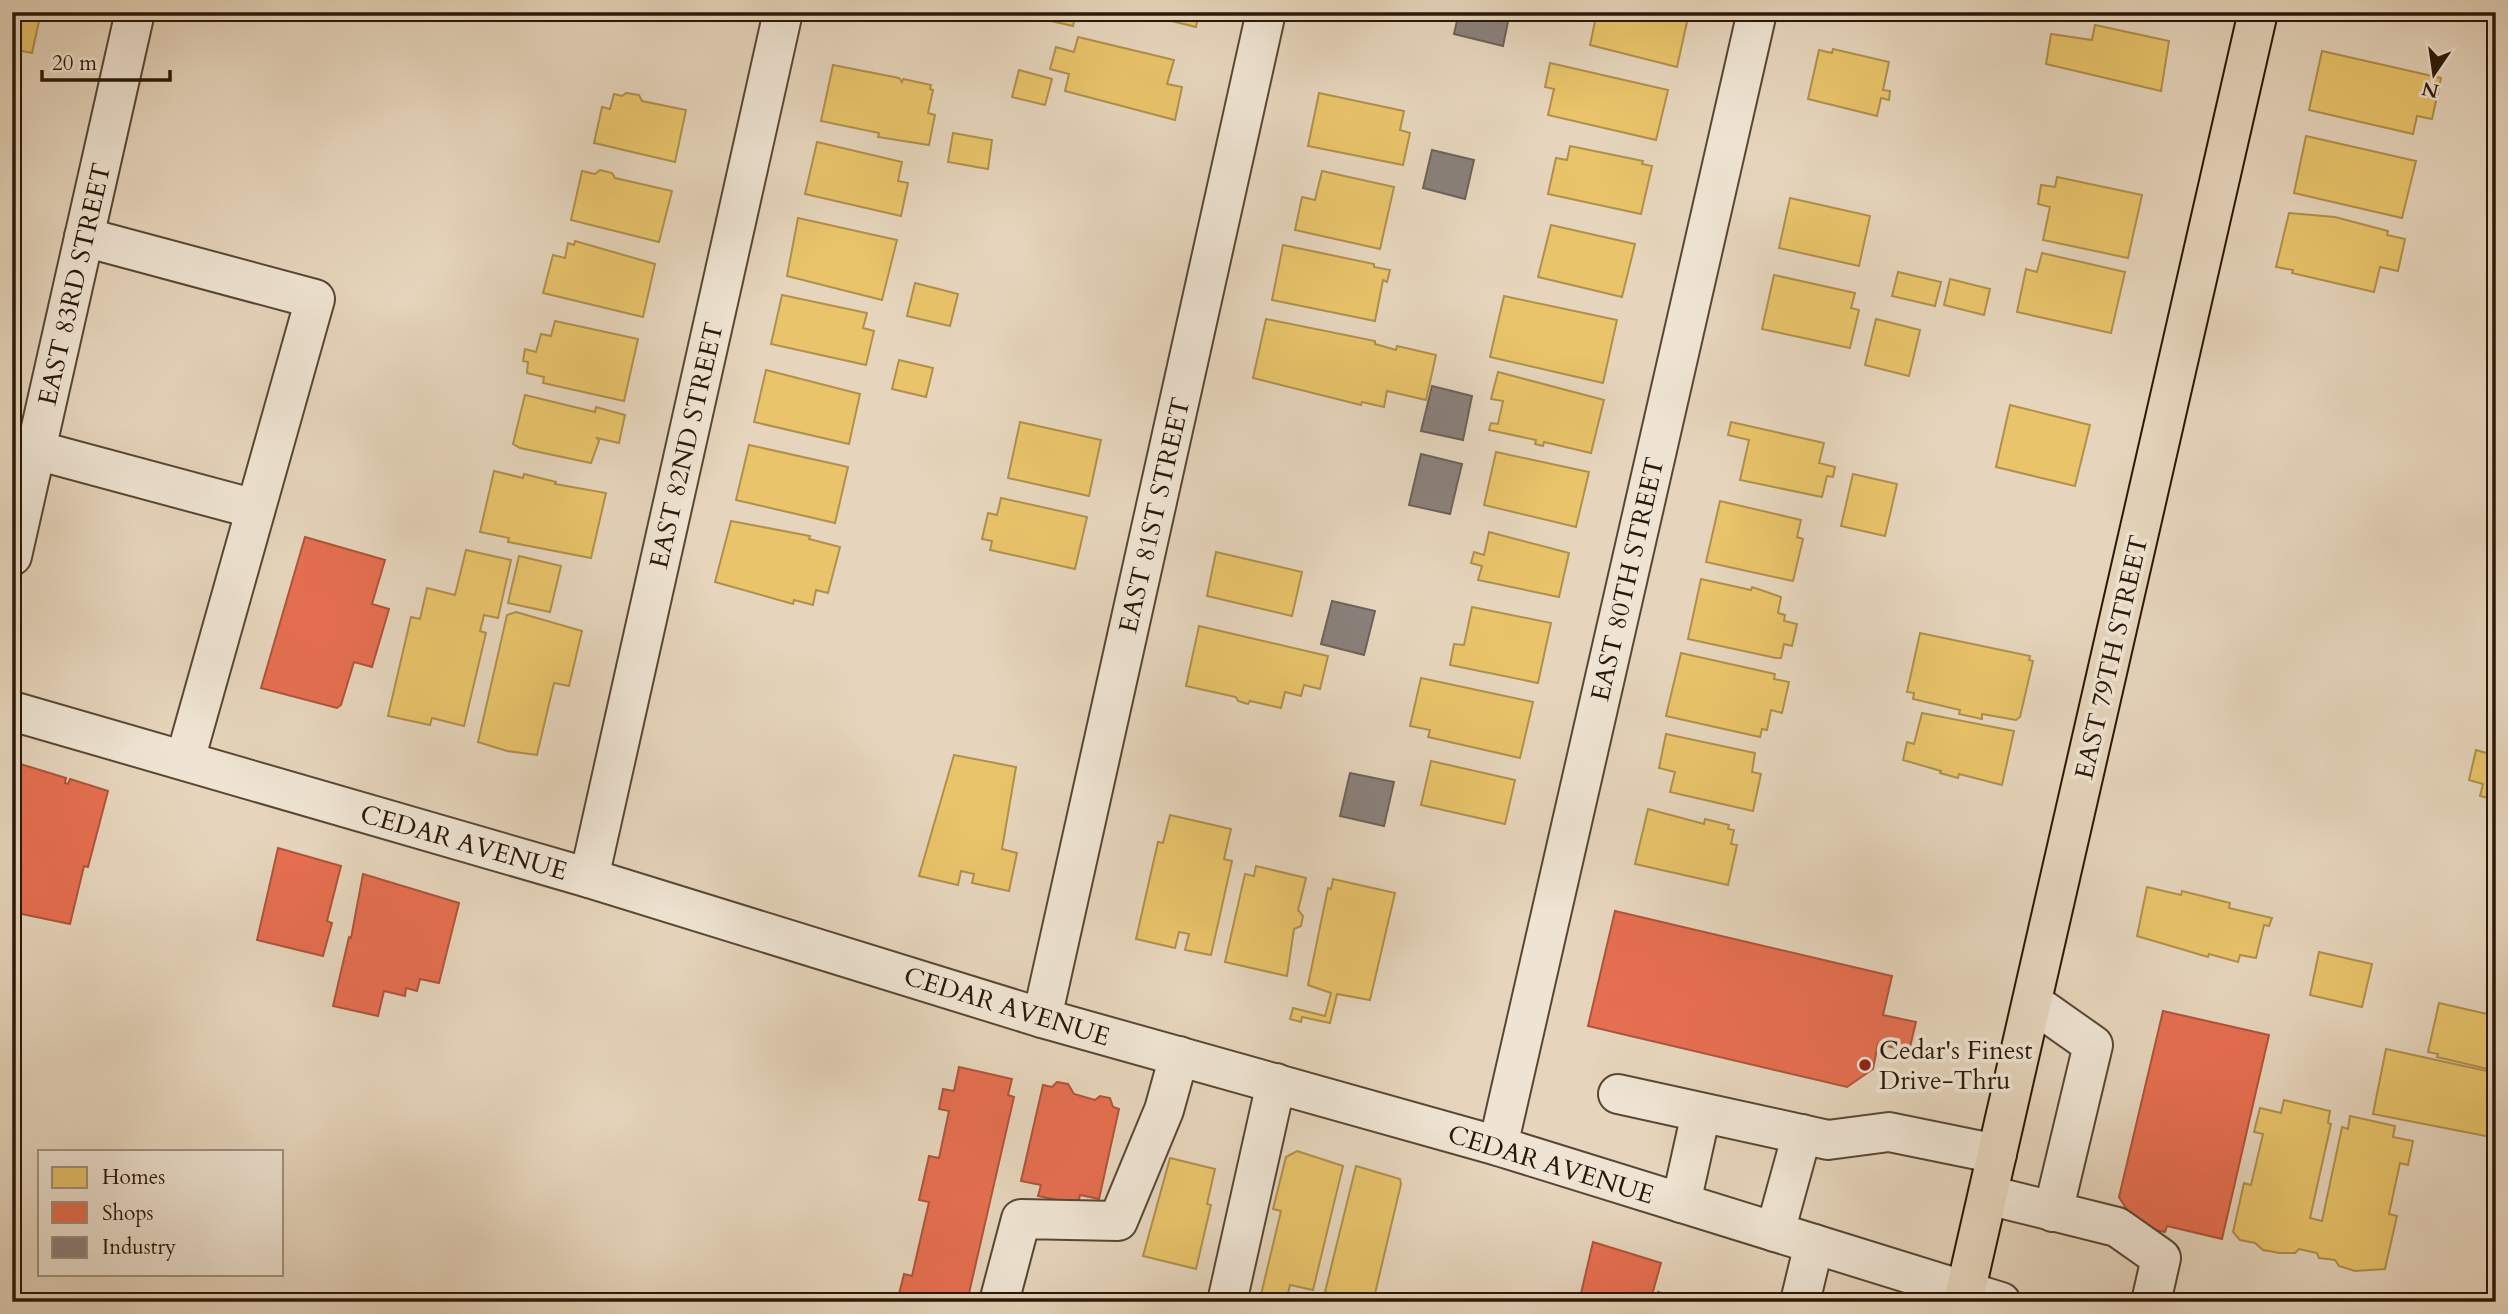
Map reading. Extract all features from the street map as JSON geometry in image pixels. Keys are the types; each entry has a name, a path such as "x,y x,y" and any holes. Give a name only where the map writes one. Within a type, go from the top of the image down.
{"main road":[{"name":"EAST 79TH STREET","path":"1977,1298 1988,1195 2258,12"}],"street":[{"name":"EAST 83RD STREET","path":"12,556 135,12"},
{"name":"EAST 82ND STREET","path":"589,878 783,12"},
{"name":"EAST 81ST STREET","path":"1042,1018 1266,12"},
{"name":"EAST 80TH STREET","path":"1497,1146 1757,12"},
{"path":"84,237 315,299 185,760"},
{"path":"36,450 255,509"},
{"name":"CEDAR AVENUE","path":"12,710 589,878 1042,1018 1497,1146 1814,1244 1977,1298"},
{"path":"2032,1002 2093,1045 2053,1212"},
{"path":"999,1302 1021,1219 1118,1221 1164,1110 1180,1056"},
{"path":"1227,1302 1276,1083"},
{"path":"1618,1094 1828,1140 1889,1132 1997,1154"},
{"path":"1681,1203 1702,1113"},
{"path":"1775,1232 1802,1134"},
{"path":"1988,1195 2117,1227 2161,1258 2151,1302"},
{"path":"1800,1302 1814,1244"}],"building: Homes":[{"path":"12,12 41,12 32,53 12,49"},
{"path":"1030,12 1076,12 1073,26 1029,16"},
{"path":"1135,12 1199,12 1196,27"},
{"path":"1597,12 1689,13 1677,67 1590,45"},
{"path":"2095,25 2169,41 2161,91 2046,64 2051,34 2092,40"},
{"path":"1078,37 1174,60 1167,84 1182,87 1175,120 1065,91 1069,74 1050,69 1056,47 1074,52"},
{"path":"1833,49 1889,62 1883,90 1890,91 1889,100 1881,98 1877,116 1808,99 1819,50 1832,53"},
{"path":"2322,51 2441,78 2432,119 2417,116 2413,134 2309,110"},
{"path":"1550,63 1668,90 1656,140 1548,115 1554,89 1545,87"},
{"path":"833,65 899,78 902,82 903,79 931,85 930,89 933,90 928,113 935,115 929,145 878,137 879,133 821,121"},
{"path":"1019,70 1052,79 1045,105 1012,97"},
{"path":"626,93 639,95 642,101 686,110 675,162 594,143 602,107 610,109 614,94 622,96"},
{"path":"1319,93 1404,111 1400,130 1410,133 1403,165 1308,146"},
{"path":"953,133 992,140 988,169 948,162"},
{"path":"2306,136 2416,161 2402,218 2294,193"},
{"path":"817,142 902,162 898,181 908,183 901,216 805,194"},
{"path":"1570,146 1643,161 1642,164 1652,166 1641,214 1548,194 1556,158 1567,160"},
{"path":"600,170 612,173 615,178 672,191 659,242 571,220 582,171 595,174"},
{"path":"1322,171 1394,187 1380,249 1295,230 1302,197 1315,200"},
{"path":"2057,177 2142,195 2128,258 2043,240 2050,207 2038,204 2041,185 2055,187"},
{"path":"1790,198 1870,216 1859,266 1779,248"},
{"path":"2289,213 2335,217 2388,231 2387,235 2405,239 2398,271 2380,267 2374,292 2276,267"},
{"path":"798,218 897,240 882,300 787,276"},
{"path":"1551,225 1635,244 1622,297 1538,277"},
{"path":"575,241 655,264 643,317 543,293 553,255 565,258 568,243 574,245"},
{"path":"1283,245 1374,264 1374,267 1390,270 1387,282 1383,280 1375,321 1272,300"},
{"path":"2042,253 2125,272 2111,333 2017,312 2026,269 2037,272"},
{"path":"1898,272 1941,282 1935,306 1892,296"},
{"path":"1774,275 1855,293 1851,308 1859,310 1850,348 1762,329"},
{"path":"1950,279 1990,289 1984,315 1944,305"},
{"path":"915,283 958,294 950,326 907,316"},
{"path":"782,295 867,313 863,328 874,331 866,365 771,344"},
{"path":"1504,296 1617,320 1603,383 1490,357"},
{"path":"1266,319 1375,341 1375,344 1396,350 1397,346 1436,355 1426,400 1387,391 1384,407 1362,402 1361,405 1253,378"},
{"path":"1876,319 1920,330 1909,376 1865,365"},
{"path":"555,321 638,339 624,401 543,383 544,377 527,373 528,362 523,361 525,349 536,352 541,334 551,336"},
{"path":"899,360 933,368 926,397 892,389"},
{"path":"766,370 860,394 849,444 754,422"},
{"path":"1498,372 1604,400 1591,453 1544,442 1543,446 1535,444 1536,440 1489,430 1491,423 1498,424 1503,401 1491,399"},
{"path":"525,395 595,412 596,407 625,415 619,443 597,438 599,441 591,463 520,448 513,444"},
{"path":"2010,405 2090,425 2075,486 1996,467"},
{"path":"1020,422 1101,440 1089,496 1008,478"},
{"path":"1731,422 1824,443 1819,463 1835,467 1833,477 1827,476 1822,497 1740,480 1749,440 1728,435"},
{"path":"749,445 848,467 835,523 736,500"},
{"path":"1496,452 1589,472 1576,527 1484,505"},
{"path":"494,471 523,478 524,474 556,482 555,484 606,493 591,558 508,542 509,538 480,532"},
{"path":"1853,474 1897,484 1885,536 1841,526"},
{"path":"1001,498 1087,517 1075,569 990,550 992,541 982,539 988,513 997,515"},
{"path":"1720,501 1801,520 1797,537 1803,539 1793,581 1706,562"},
{"path":"731,521 810,536 809,539 840,547 828,593 816,590 813,605 794,600 793,604 715,582"},
{"path":"1489,532 1569,553 1559,597 1478,580 1482,566 1471,563 1474,552 1484,555"},
{"path":"466,550 511,560 498,618 484,615 480,631 486,633 464,726 432,718 430,725 388,716 411,617 420,619 427,588 455,595"},
{"path":"1216,552 1302,572 1292,616 1207,596"},
{"path":"519,556 561,566 550,612 508,603"},
{"path":"1701,579 1751,590 1752,587 1781,597 1778,613 1785,615 1784,621 1797,624 1792,646 1784,644 1781,658 1776,658 1688,639"},
{"path":"1472,607 1551,623 1538,683 1450,665 1454,644 1464,645"},
{"path":"516,612 582,631 569,686 554,683 537,755 507,751 478,742 507,615"},
{"path":"1199,626 1328,656 1320,689 1304,685 1301,696 1285,692 1281,708 1250,701 1248,704 1238,701 1236,697 1186,686"},
{"path":"1920,633 2030,656 2029,660 2033,661 2020,717 2016,720 1982,714 1982,719 1959,714 1960,710 1913,699 1914,693 1907,692"},
{"path":"1681,653 1775,674 1774,679 1789,682 1782,713 1771,710 1767,730 1762,729 1760,737 1666,716"},
{"path":"1421,678 1533,702 1520,758 1428,737 1430,730 1410,726"},
{"path":"1922,713 2014,731 2002,785 1959,774 1958,778 1903,760 1907,742 1914,744"},
{"path":"1666,734 1755,753 1752,772 1761,774 1753,811 1670,792 1675,772 1659,768"},
{"path":"2493,740 2496,740 2496,800 2480,796 2483,784 2469,780 2476,750 2490,754"},
{"path":"954,755 1016,767 1002,849 1017,853 1009,891 972,883 974,874 961,871 958,885 919,876"},
{"path":"1431,761 1515,780 1505,824 1421,805"},
{"path":"1648,809 1704,824 1705,819 1729,825 1728,829 1734,830 1731,844 1737,845 1728,885 1635,864"},
{"path":"1170,815 1231,829 1224,859 1232,861 1211,955 1185,950 1189,934 1179,932 1175,948 1136,939 1158,842 1163,843"},
{"path":"1256,866 1306,878 1298,910 1303,916 1301,926 1294,929 1287,976 1225,962 1245,874 1254,876"},
{"path":"1333,879 1395,893 1370,1000 1337,994 1330,1023 1302,1017 1301,1022 1290,1019 1293,1008 1325,1016 1331,993 1308,985 1328,888 1331,889"},
{"path":"2147,887 2181,895 2182,891 2230,903 2229,908 2272,918 2269,926 2264,925 2256,958 2240,955 2238,962 2209,954 2208,957 2137,936"},
{"path":"2319,952 2372,964 2362,1007 2310,995"},
{"path":"2439,1003 2496,1016 2496,1071 2437,1057 2438,1054 2428,1052"},
{"path":"2386,1049 2496,1073 2496,1138 2373,1114"},
{"path":"2284,1100 2330,1111 2328,1123 2331,1124 2310,1218 2322,1221 2342,1127 2348,1129 2350,1116 2395,1126 2393,1137 2413,1141 2408,1165 2400,1163 2389,1214 2397,1216 2385,1269 2355,1271 2339,1266 2335,1260 2319,1258 2317,1253 2299,1249 2295,1253 2263,1250 2255,1243 2240,1240 2233,1232 2244,1183 2251,1185 2263,1134 2254,1132 2260,1108 2281,1113"},
{"path":"1297,1151 1343,1166 1313,1290 1290,1285 1286,1302 1273,1302 1260,1299 1281,1211 1273,1209 1286,1157"},
{"path":"1170,1158 1215,1169 1207,1204 1211,1205 1196,1269 1143,1256"},
{"path":"1356,1166 1400,1179 1401,1184 1373,1302 1342,1299 1343,1296 1325,1292"}],"building: Shops":[{"path":"305,537 385,560 372,604 389,609 372,667 354,662 341,705 337,708 261,688"},
{"path":"17,763 66,778 65,783 68,784 70,779 108,791 88,867 84,866 70,924 12,912 12,768 15,769"},
{"path":"278,848 341,866 327,921 332,923 323,956 257,940"},
{"path":"363,874 459,903 439,983 420,979 417,991 406,988 405,996 384,991 378,1016 333,1006 349,937 351,938"},
{"path":"1615,911 1892,976 1883,1015 1916,1022 1909,1051 1878,1044 1873,1069 1847,1087 1588,1026"},
{"path":"2163,1011 2269,1035 2222,1239 2167,1226 2165,1232 2137,1226 2119,1197"},
{"path":"959,1067 1012,1079 1008,1095 1014,1097 967,1302 920,1302 899,1294 904,1274 912,1276 929,1202 919,1200 929,1156 939,1158 949,1111 939,1109 943,1089 954,1091"},
{"path":"1057,1082 1068,1084 1074,1094 1095,1100 1100,1096 1110,1098 1113,1107 1119,1109 1099,1199 1080,1195 1078,1204 1038,1196 1041,1185 1021,1181 1043,1085 1052,1087"},
{"path":"1593,1242 1661,1263 1650,1302 1579,1302"},
{"path":"1658,1292 1691,1302 1656,1302"}],"building: Industry":[{"path":"1459,12 1510,12 1503,46 1454,34"},
{"path":"1432,150 1474,160 1465,199 1423,188"},
{"path":"1432,386 1472,396 1463,440 1421,431"},
{"path":"1421,454 1462,464 1450,514 1409,505"},
{"path":"1332,601 1375,611 1364,655 1321,644"},
{"path":"1350,773 1394,782 1384,826 1340,816"}],"place":[{"name":"Cedar's Finest Drive-Thru","path":"1865,1065"}]}
